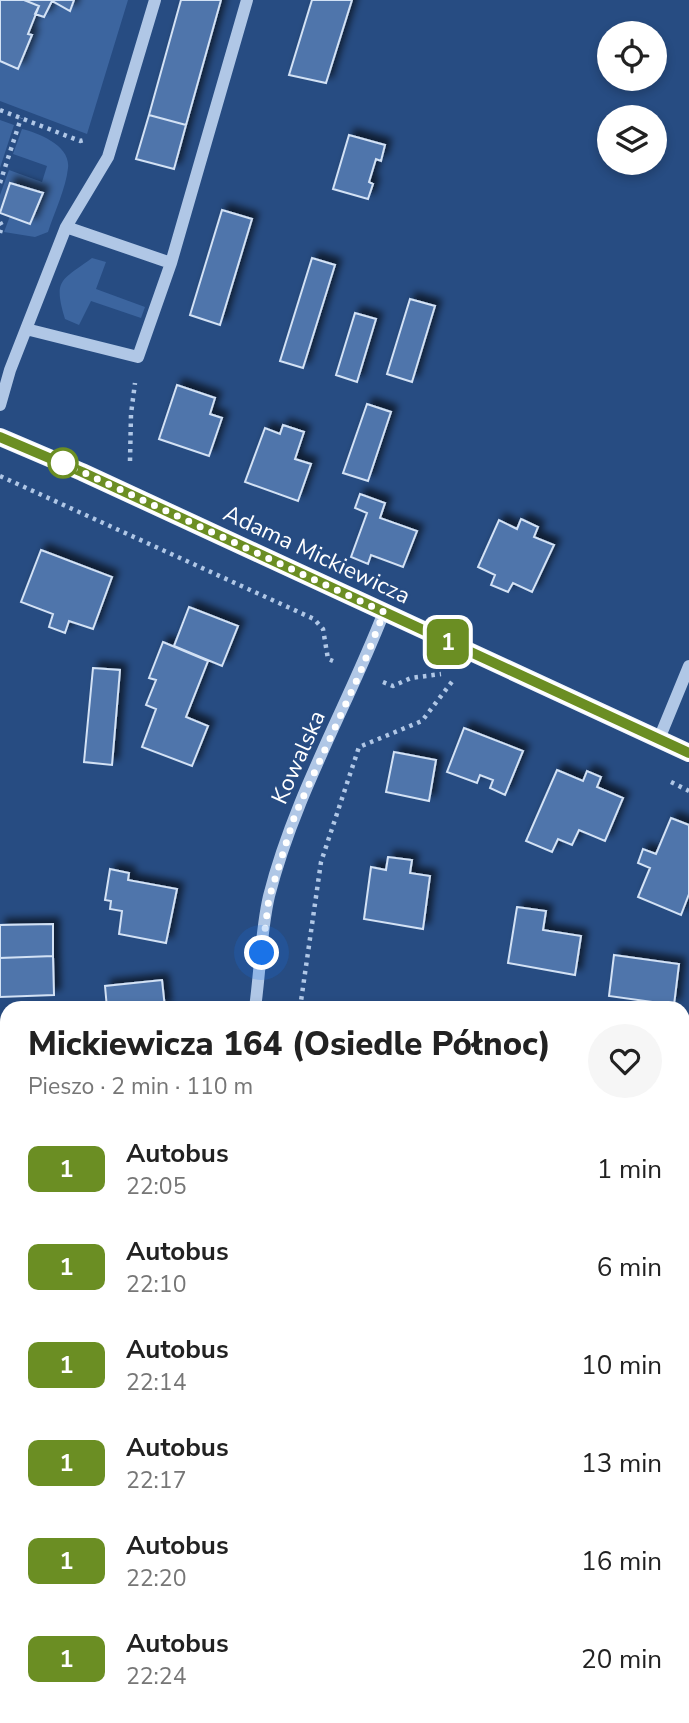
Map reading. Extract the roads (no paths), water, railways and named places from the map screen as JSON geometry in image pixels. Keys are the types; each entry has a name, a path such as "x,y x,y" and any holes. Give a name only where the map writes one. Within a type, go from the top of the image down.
{"main road":[{"name":"Adama Mickiewicza","path":"0,438 82,472 689,753"}],"street":[{"path":"0,405 66,227 108,157 155,0"},
{"path":"26,329 138,357 171,263 247,0"},
{"path":"66,227 171,263"},
{"name":"Kowalska","path":"257,1001 269,898 295,815 360,673 384,612"},
{"path":"659,739 689,666"}]}
